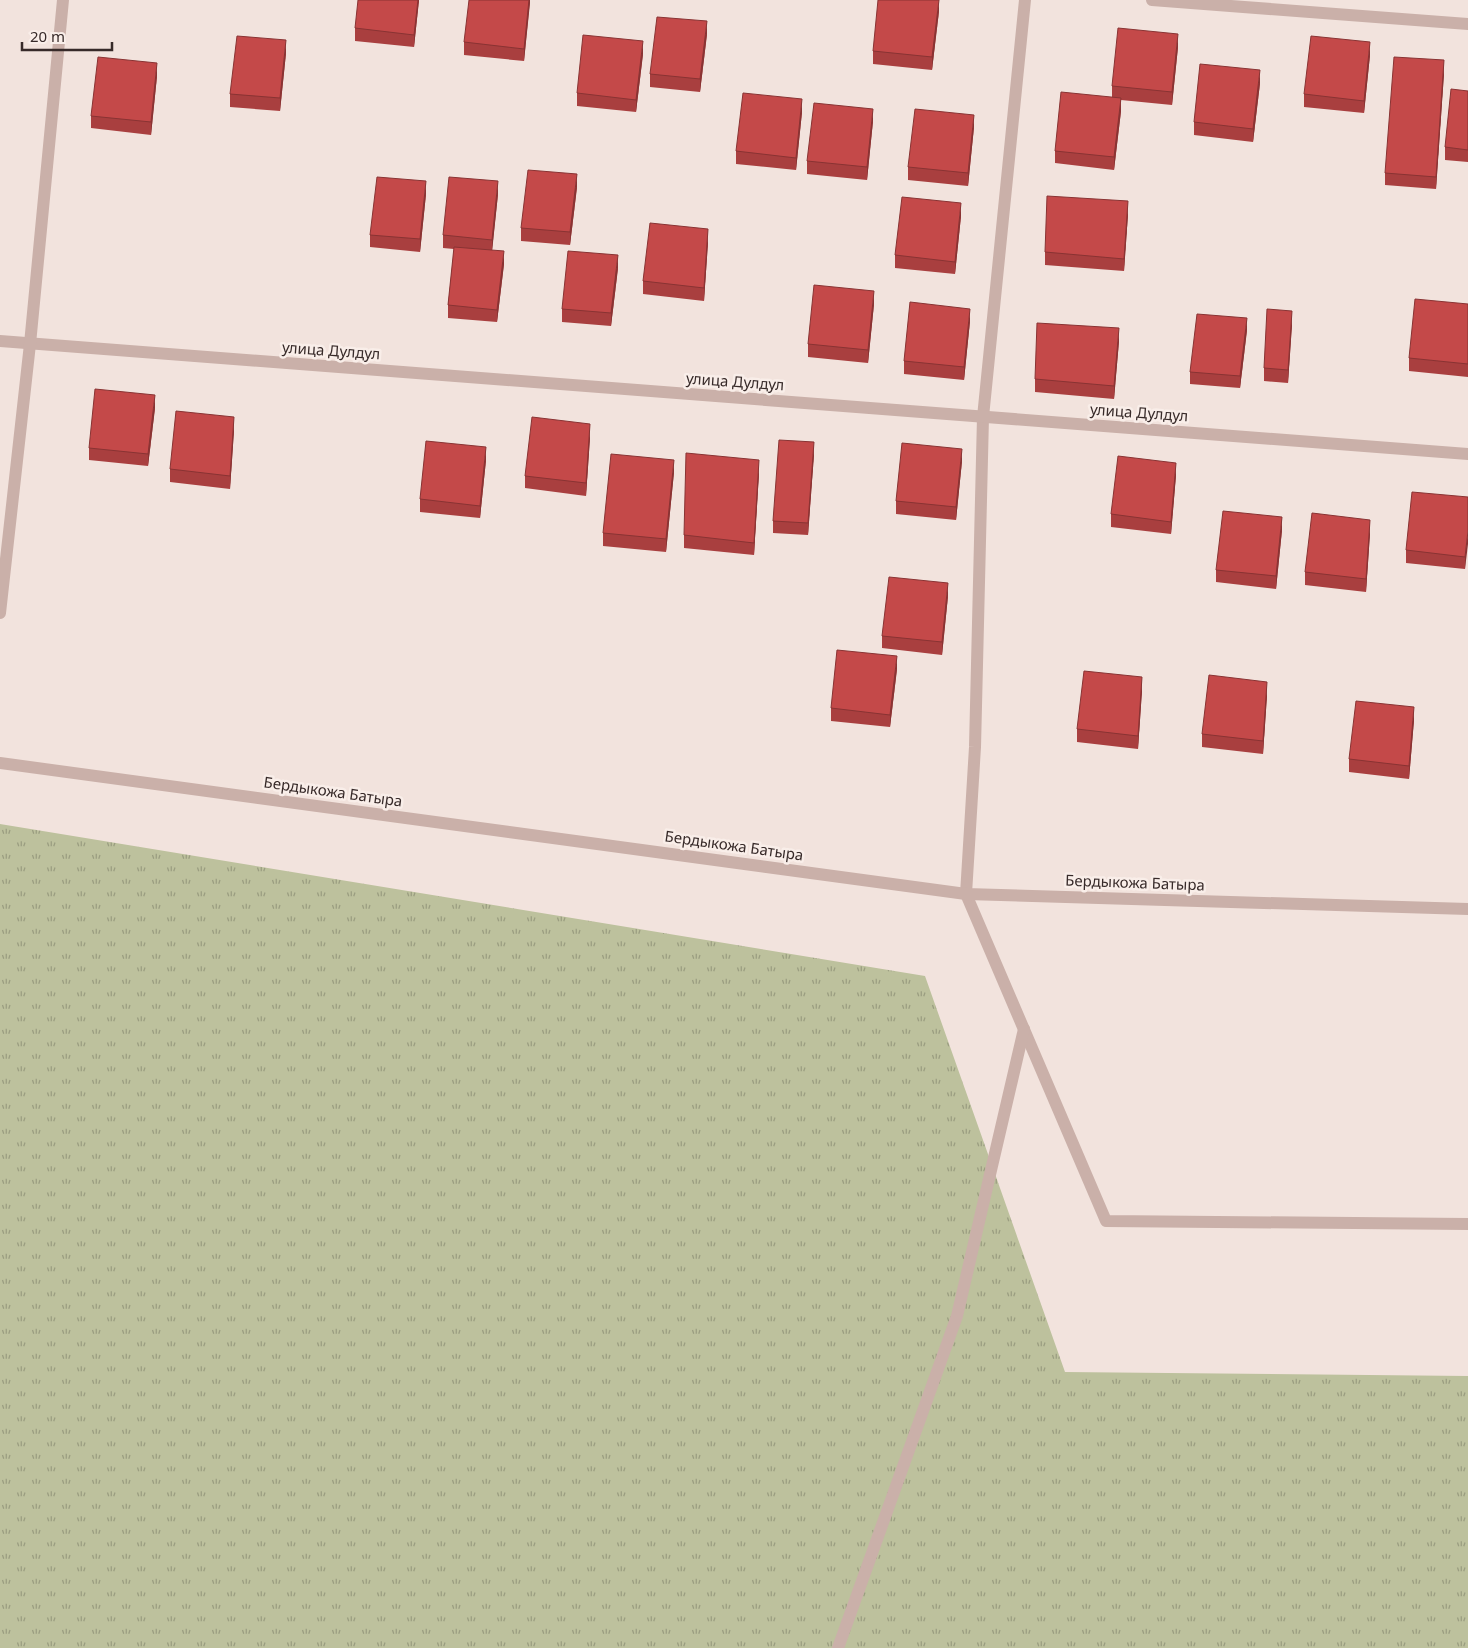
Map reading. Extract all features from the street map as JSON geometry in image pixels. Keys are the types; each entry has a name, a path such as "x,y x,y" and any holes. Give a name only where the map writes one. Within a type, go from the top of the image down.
{"street":[{"path":"0,613 30,344 63,0"},
{"path":"1025,0 983,417 975,747 966,894 1106,1221 1468,1224"},
{"path":"1152,0 1468,24"},
{"name":"улица Дулдул","path":"0,341 1468,454"},
{"name":"Бердыкожа Батыра","path":"0,763 966,894 1468,909"},
{"path":"838,1648 957,1316 1024,1029"}],"green space":[{"path":"0,824 925,976 1065,1372 1468,1376 1468,1648 0,1648"}],"building":[{"path":"358,0 418,0 414,35 355,28"},
{"path":"469,0 529,0 524,49 464,42"},
{"path":"878,0 939,0 932,57 873,51"},
{"path":"657,17 707,21 700,79 650,74"},
{"path":"1118,28 1178,34 1172,92 1112,86"},
{"path":"583,35 643,41 636,100 577,93"},
{"path":"237,36 286,40 280,98 230,94"},
{"path":"1311,36 1370,42 1364,101 1304,94"},
{"path":"98,57 157,63 151,122 91,116"},
{"path":"1394,57 1444,60 1436,177 1385,173"},
{"path":"1200,64 1260,70 1253,129 1194,122"},
{"path":"1451,89 1468,91 1468,150 1445,147"},
{"path":"1061,92 1121,98 1114,157 1055,151"},
{"path":"743,93 802,99 796,158 736,151"},
{"path":"814,103 873,109 867,167 807,161"},
{"path":"915,109 974,115 968,173 908,167"},
{"path":"528,170 577,174 570,232 521,228"},
{"path":"377,177 426,181 420,239 370,235"},
{"path":"449,177 498,181 492,240 443,235"},
{"path":"1047,196 1128,201 1124,259 1045,252"},
{"path":"902,197 961,203 955,262 895,255"},
{"path":"650,223 708,229 704,288 643,281"},
{"path":"454,247 504,251 497,310 448,305"},
{"path":"568,251 618,255 611,313 562,309"},
{"path":"814,285 874,291 868,350 808,344"},
{"path":"1415,299 1468,304 1468,364 1409,358"},
{"path":"910,302 970,309 964,367 904,361"},
{"path":"1267,309 1292,311 1288,370 1264,368"},
{"path":"1197,314 1247,318 1240,376 1190,372"},
{"path":"1037,323 1119,328 1114,386 1035,379"},
{"path":"95,389 155,395 148,454 89,448"},
{"path":"176,411 234,417 230,476 170,469"},
{"path":"532,417 590,424 586,483 525,476"},
{"path":"779,440 814,442 808,523 773,521"},
{"path":"426,441 486,447 480,506 420,499"},
{"path":"902,443 962,449 956,507 896,501"},
{"path":"686,453 759,460 754,543 684,535"},
{"path":"611,454 674,460 666,539 603,533"},
{"path":"1118,456 1176,463 1171,522 1111,514"},
{"path":"1412,492 1468,497 1468,531 1465,557 1406,550"},
{"path":"1223,511 1282,517 1276,576 1216,570"},
{"path":"1312,513 1370,520 1366,579 1305,572"},
{"path":"889,577 948,583 942,642 882,636"},
{"path":"837,650 897,656 890,715 831,708"},
{"path":"1084,671 1142,677 1138,736 1077,729"},
{"path":"1209,675 1267,682 1263,741 1202,734"},
{"path":"1356,701 1414,707 1409,766 1349,759"}]}
